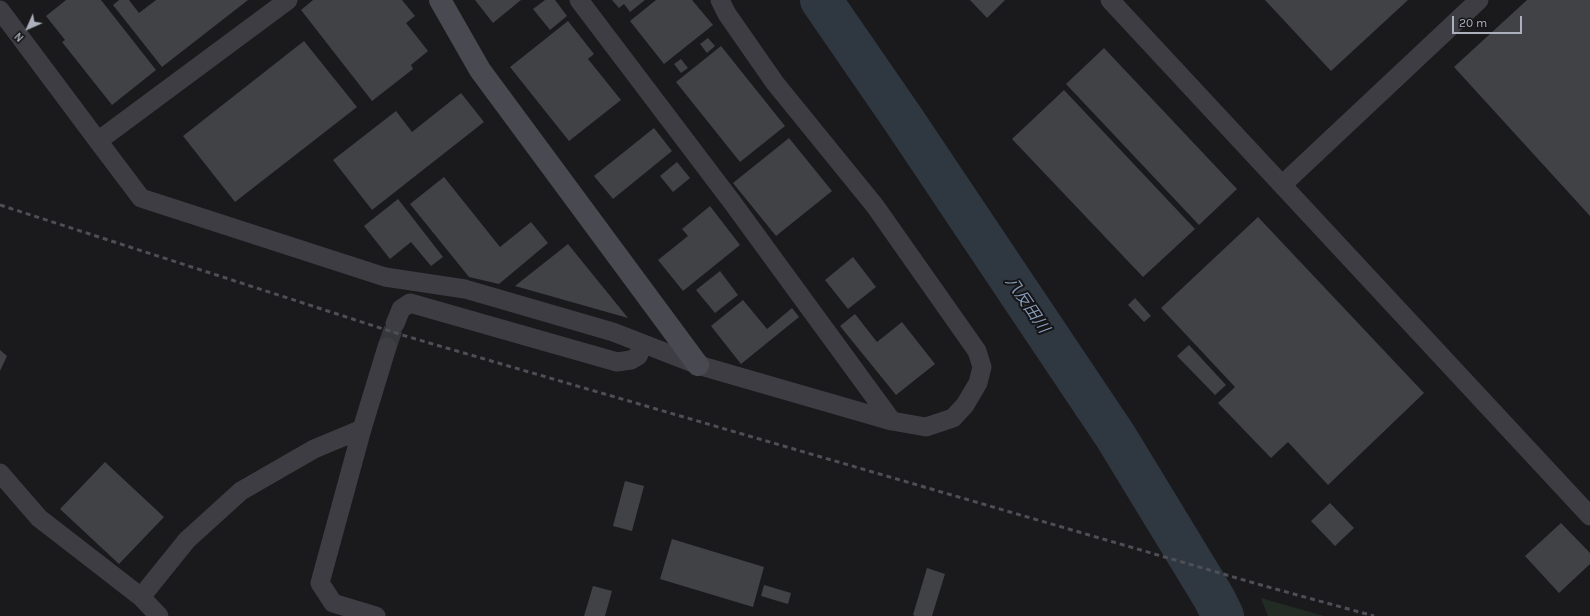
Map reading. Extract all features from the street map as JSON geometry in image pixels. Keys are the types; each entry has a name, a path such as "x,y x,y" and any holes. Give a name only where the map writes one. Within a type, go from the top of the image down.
{"street":[{"path":"98,141 288,0"},
{"path":"440,0 480,70 698,365"},
{"path":"579,0 732,202 892,421"},
{"path":"0,10 141,198 385,276 465,289 613,332 698,365 892,421 926,427 952,418 965,405 978,383 982,366 977,351 876,206 775,83 727,14 720,0"},
{"path":"1110,0 1590,516"},
{"path":"1282,185 1479,0"},
{"path":"395,324 400,309 410,303 617,362 632,360 638,356 643,344"},
{"path":"376,616 333,603 320,583 362,429 387,347"},
{"path":"141,597 187,540 241,491 314,449 362,429"},
{"path":"0,473 39,518 141,597 159,616"}],"shaded area":[{"path":"1261,598 1324,616 1268,616"}],"building":[{"path":"66,0 101,0 156,70 112,105 62,42 65,40 46,16"},
{"path":"119,0 129,0 139,13 156,0 248,0 162,67 113,5"},
{"path":"313,0 402,0 415,16 406,23 428,51 411,65 413,69 372,101 301,10"},
{"path":"475,0 521,0 493,23"},
{"path":"545,0 555,0 567,16 550,30 533,9"},
{"path":"612,0 645,0 630,12 624,4 619,8"},
{"path":"656,0 692,0 713,25 664,64 630,21"},
{"path":"970,0 1005,0 987,18"},
{"path":"1265,0 1408,0 1331,71"},
{"path":"1527,0 1590,0 1590,216 1454,67"},
{"path":"568,21 594,54 588,59 621,100 569,141 510,67"},
{"path":"708,38 715,46 707,53 700,44"},
{"path":"304,41 357,107 235,202 183,136"},
{"path":"721,46 785,126 740,162 676,82"},
{"path":"1104,48 1237,189 1199,225 1066,84"},
{"path":"681,59 688,68 681,73 674,64"},
{"path":"1064,90 1195,229 1143,277 1012,139"},
{"path":"461,93 484,122 372,210 333,160 396,111 412,132"},
{"path":"654,128 672,151 613,199 594,176"},
{"path":"789,138 832,191 776,236 733,183"},
{"path":"677,162 690,178 673,192 660,176"},
{"path":"444,177 500,247 531,222 548,243 499,284 469,277 410,204"},
{"path":"398,199 443,257 431,266 411,242 390,259 364,226"},
{"path":"710,206 740,245 683,291 658,260 688,236 682,229"},
{"path":"1258,217 1424,393 1328,485 1288,442 1271,458 1218,403 1235,387 1161,308"},
{"path":"568,244 628,318 515,286"},
{"path":"853,257 876,287 848,309 825,280"},
{"path":"720,271 738,295 715,313 696,290"},
{"path":"1135,298 1151,316 1144,322 1128,305"},
{"path":"743,300 767,329 792,308 799,317 741,364 711,326"},
{"path":"855,314 877,342 902,322 935,364 896,395 840,326"},
{"path":"1189,345 1226,385 1215,395 1177,356"},
{"path":"0,350 7,356 0,371"},
{"path":"105,462 164,517 119,564 60,509"},
{"path":"625,481 644,486 632,531 613,526"},
{"path":"1330,503 1354,528 1335,546 1311,521"},
{"path":"1561,523 1590,553 1590,564 1559,593 1525,556"},
{"path":"672,539 764,567 753,607 660,579"},
{"path":"927,568 945,574 932,616 915,616 913,615"},
{"path":"764,585 791,593 788,604 761,596"},
{"path":"593,586 612,591 605,616 584,616"}],"waterway":[{"name":"八反田川","path":"821,0 903,119 1116,437 1214,598 1223,616"}],"tunnel":[{"path":"387,347 395,324"}],"railway":[{"path":"0,205 402,335 1261,585 1374,616"}]}
